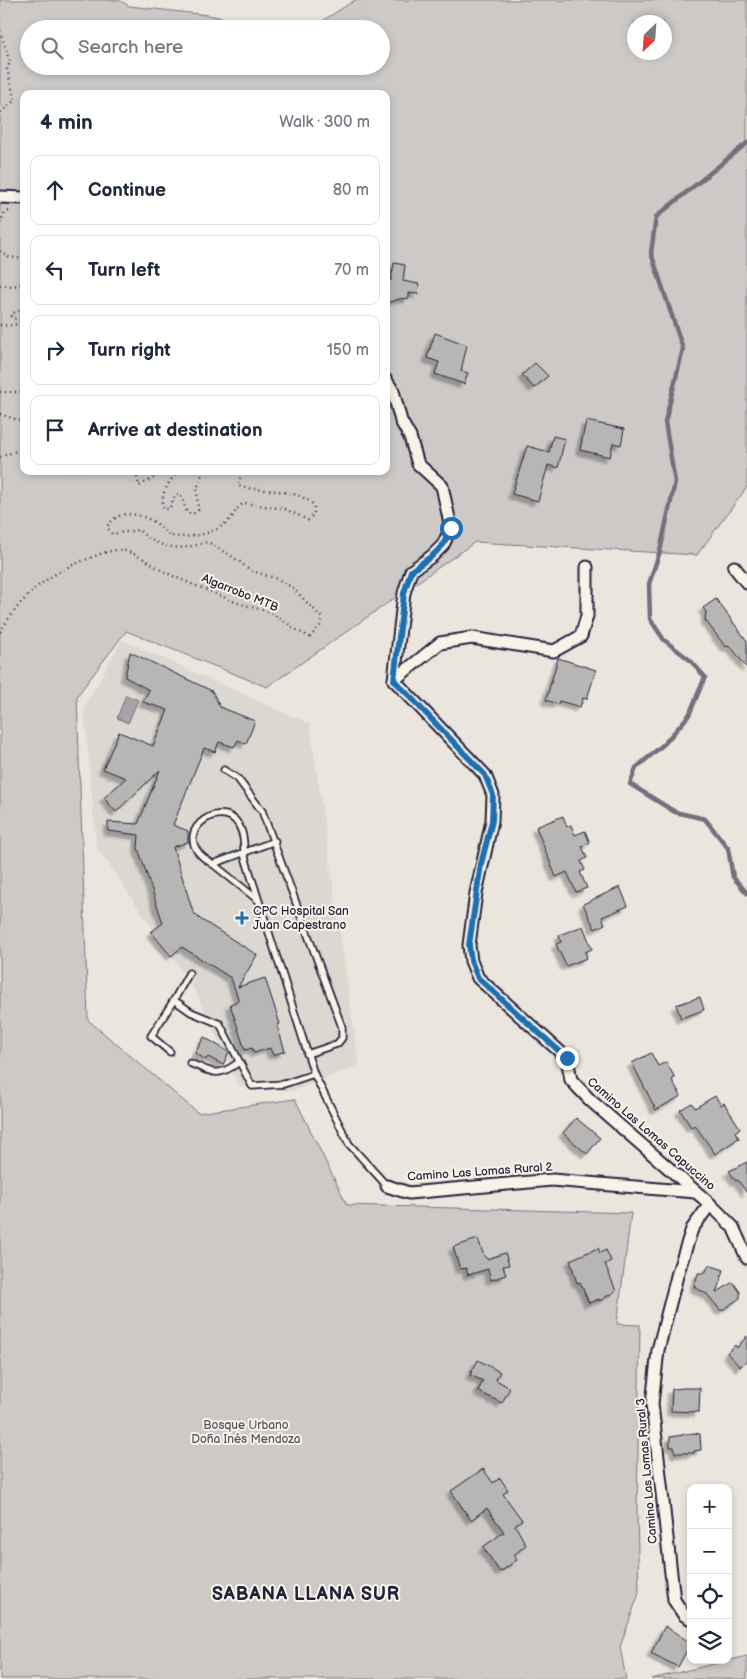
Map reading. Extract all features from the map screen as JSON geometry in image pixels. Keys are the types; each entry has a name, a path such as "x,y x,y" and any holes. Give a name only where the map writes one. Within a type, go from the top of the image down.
{"street":[{"path":"0,197 20,198"},
{"path":"390,386 401,421 410,437 418,464 442,486 451,528 443,545 432,556 411,571 404,593 394,680"},
{"path":"394,680 440,643 472,638 554,652 581,636 587,616 587,567"},
{"path":"734,567 747,583"},
{"name":"Camino Las Lomas Capuccino","path":"394,680 485,775 493,795 492,821 481,864 469,945 471,961 478,978 567,1058 571,1080 584,1093 710,1204 733,1227 747,1258"},
{"name":"Camino Las Lomas Rural 2","path":"387,1186 409,1193 552,1180 695,1192"},
{"name":"Camino Las Lomas Rural 3","path":"687,1617 674,1600 652,1404 658,1350 678,1272 692,1229 710,1204"}],"lane":[{"path":"224,770 238,779 262,811 275,841 342,1027 342,1038 337,1044 307,1054"},
{"path":"258,900 203,858 194,848 193,834 198,824 209,816 223,814 238,823 243,838 244,854 314,1074 350,1144 387,1186"},
{"path":"213,864 275,841"},
{"path":"170,1052 152,1036 189,973"},
{"path":"174,1000 191,1012 220,1024 252,1086 284,1084 314,1074"},
{"path":"190,1063 215,1074 228,1071 239,1062"}],"path":[{"path":"0,31 10,62 7,69 15,100 8,108 0,112"},
{"path":"0,223 5,212 17,209"},
{"path":"0,251 8,257 20,258"},
{"path":"0,284 14,286 20,284"},
{"path":"20,310 13,313 11,316 14,318 20,317"},
{"path":"0,325 10,326 20,322"},
{"path":"0,392 20,392"},
{"path":"0,414 20,421"},
{"path":"0,457 20,450"},
{"path":"140,475 137,477 139,486 159,475"},
{"path":"174,475 168,482 162,496 164,508 168,509 176,494 182,494 187,513 193,514 198,510 197,489 201,475"},
{"name":"Algarrobo MTB","path":"0,632 18,604 44,580 65,567 104,552 119,550 134,555 168,574 229,600 268,612 289,623 300,633 310,637 321,625 322,618 293,588 278,579 249,570 239,560 208,542 182,548 166,546 150,541 139,530 112,534 107,527 112,518 118,515 131,514 145,518 173,536 210,533 222,526 237,508 244,503 285,509 308,520 314,514 314,505 307,498 278,490 238,486 241,475"}],"shaded area":[{"name":"CPC Hospital San Juan Capestrano","path":"122,640 310,724 359,1065 293,1091 239,1086 195,990 96,846 84,707"},
{"path":"126,695 138,700 128,723 117,718"}],"green space":[{"name":"Bosque Urbano Doña Inés Mendoza","path":"0,0 119,0 129,6 235,20 20,20 20,75 390,75 390,20 324,20 355,0 747,0 747,487 697,555 475,542 267,687 126,631 77,696 88,1020 198,1113 295,1099 347,1205 631,1213 617,1324 640,1325 637,1512 639,1593 620,1647 626,1679 0,1679"},
{"path":"747,1656 747,1679 651,1679 714,1664 732,1664 732,1660"}],"building":[{"path":"394,263 405,265 403,281 419,284 418,294 409,293 409,298 390,302"},
{"path":"435,333 467,345 461,371 468,373 464,384 435,374 439,362 427,358"},
{"path":"535,363 548,376 534,388 522,375"},
{"path":"586,421 624,429 621,445 613,443 610,457 580,450"},
{"path":"553,436 565,439 558,468 548,465 538,501 512,494 527,446 549,452"},
{"path":"716,599 747,641 747,668 731,647 725,646 705,620 706,612 703,608"},
{"name":"CPC Hospital San Juan Capestrano","path":"130,652 212,691 220,707 255,721 246,744 238,740 234,747 219,742 215,752 204,748 173,825 188,831 188,842 173,847 193,912 200,919 257,955 238,987 265,978 280,1024 277,1025 285,1051 273,1055 270,1048 254,1053 252,1048 245,1050 230,1004 239,1001 231,978 182,947 171,956 151,932 163,923 138,848 139,835 108,831 108,822 138,824 160,770 116,812 104,798 126,778 103,769 119,732 153,746 168,710 143,702 149,690 125,677"},
{"path":"558,658 596,670 587,699 583,698 580,707 559,701 558,704 546,700"},
{"path":"563,816 567,827 571,825 575,835 585,831 590,843 582,846 587,858 581,861 585,870 580,872 587,888 576,892 567,872 556,877 536,827"},
{"path":"620,887 628,906 602,917 605,924 595,929 583,904"},
{"path":"583,926 592,949 585,952 587,958 566,966 556,944 561,942 559,935"},
{"path":"700,997 704,1010 681,1018 676,1005"},
{"path":"204,1037 229,1052 223,1065 208,1057 206,1060 195,1053"},
{"path":"651,1053 658,1066 666,1062 675,1078 672,1080 681,1096 656,1110 632,1063"},
{"path":"715,1096 721,1105 724,1103 740,1128 735,1132 739,1138 715,1154 695,1125 691,1127 680,1110 692,1103 695,1108"},
{"path":"576,1118 600,1138 587,1154 563,1133"},
{"path":"747,1162 747,1193 729,1171"},
{"path":"478,1239 484,1256 487,1259 505,1253 509,1265 503,1266 506,1275 491,1280 488,1269 468,1275 466,1268 460,1269 453,1247"},
{"path":"598,1248 600,1253 606,1250 611,1261 605,1264 616,1291 599,1301 599,1299 589,1303 580,1282 577,1283 570,1260"},
{"path":"709,1265 724,1270 716,1293 733,1282 740,1292 740,1298 721,1311 707,1294 694,1287 698,1273 705,1273"},
{"path":"747,1336 747,1360 740,1367 727,1353 735,1345 737,1348"},
{"path":"478,1360 500,1372 496,1380 510,1388 502,1403 478,1391 483,1381 470,1375"},
{"path":"700,1388 699,1412 671,1411 672,1389"},
{"path":"694,1433 700,1434 701,1450 694,1451 694,1453 675,1453 674,1447 670,1447 670,1437"},
{"path":"483,1469 493,1483 500,1478 508,1490 503,1494 522,1520 515,1525 526,1545 514,1555 517,1560 500,1572 483,1547 504,1532 487,1508 471,1520 451,1491"},
{"path":"665,1626 687,1640 687,1650 678,1667 651,1653"}],"waterway":[{"path":"747,143 656,217 651,253 683,349 665,422 675,482 660,551 649,584 650,619 664,640 690,660 705,677 689,715 665,743 636,768 630,784 675,812 705,819 728,848 733,877 747,893"}],"place":[{"name":"CPC Hospital San Juan Capestrano","path":"242,918"}],"district":[{"name":"SABANA LLANA SUR","path":"306,1594"}],"route":[{"path":"451,528 443,545 432,556 411,571 404,593 394,680 423,708 485,775 493,795 492,821 481,864 469,945 471,961 478,978 528,1025 567,1058"}]}
